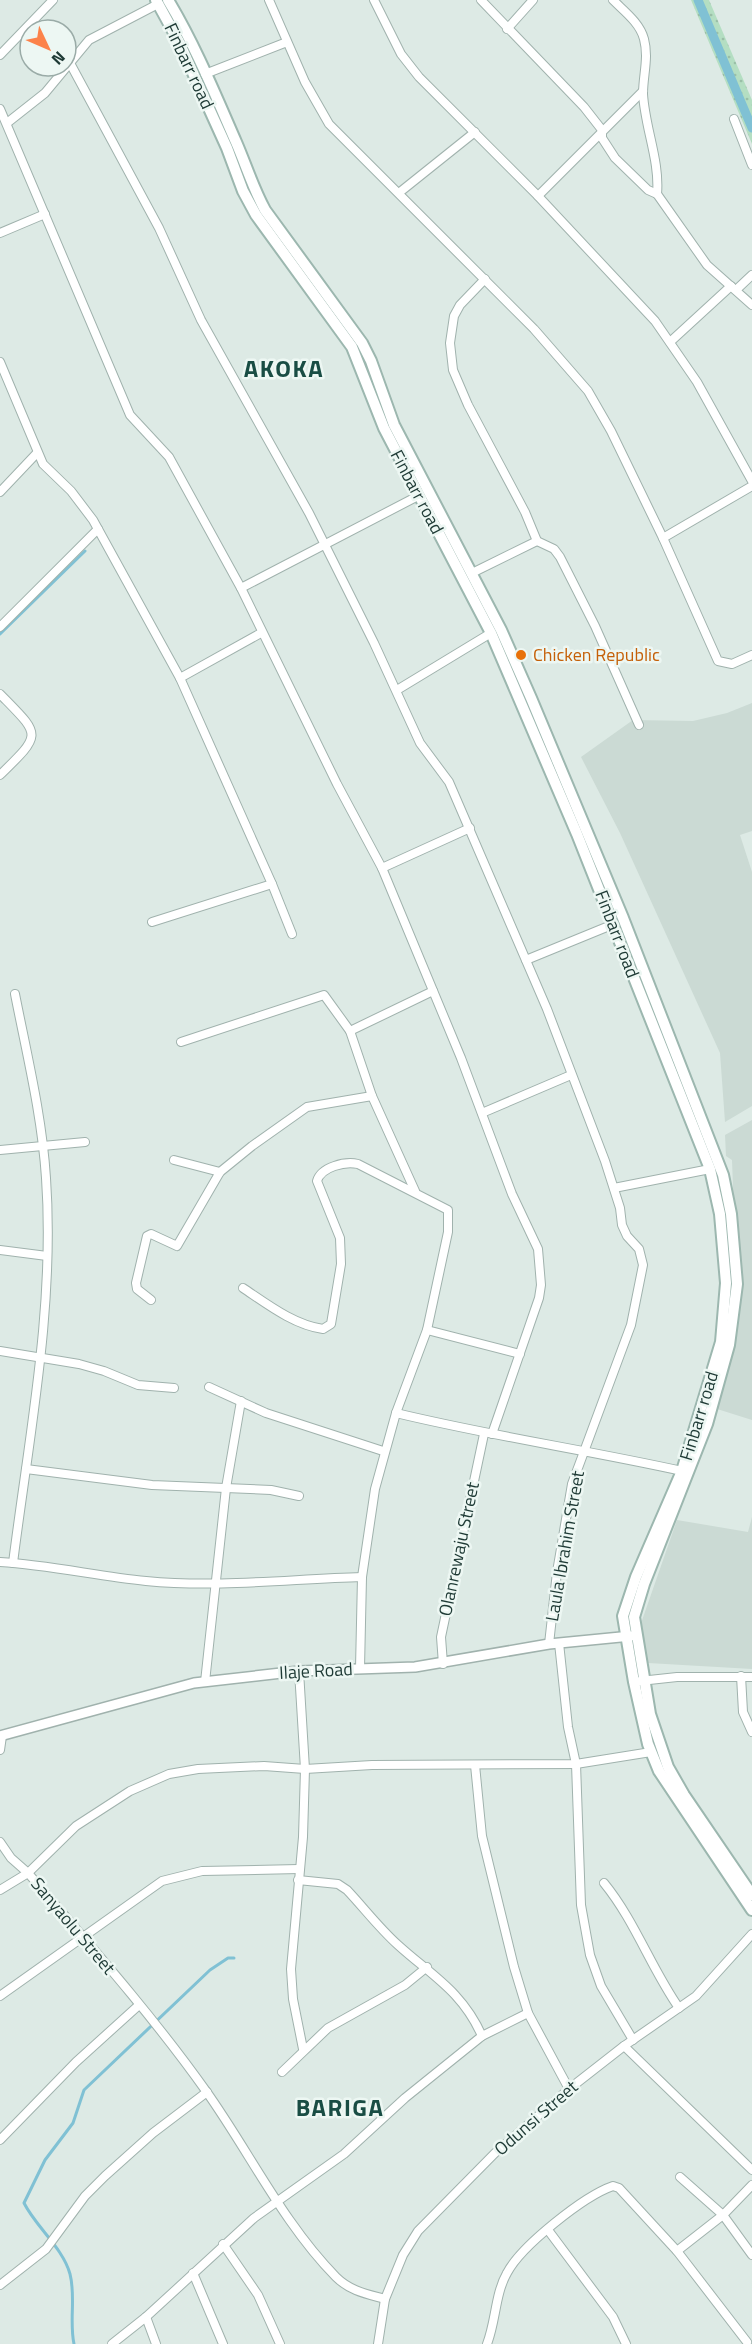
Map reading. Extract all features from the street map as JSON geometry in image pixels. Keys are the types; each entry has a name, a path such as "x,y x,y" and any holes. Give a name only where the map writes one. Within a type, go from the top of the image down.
{"main road":[{"name":"Finbarr road","path":"161,1 205,74 253,188 266,210 362,343 371,361 394,425 472,573 619,908 723,1175 732,1224 737,1284 734,1316 722,1376 696,1455 635,1610 631,1636"},
{"name":"Finbarr road","path":"161,1 243,191 256,215 352,347 384,428 526,700 710,1169 723,1244 726,1283 724,1313 714,1372 682,1471 623,1616 631,1636 651,1752 676,1798 752,1910"},
{"name":"Finbarr road","path":"639,1681 668,1767 684,1795 752,1895"}],"street":[{"path":"0,55 53,0"},
{"path":"269,0 305,82 329,124 366,164 400,192 485,279 564,361 588,391 611,431 663,538 718,661 732,664 752,655"},
{"path":"374,0 401,54 420,77 538,196 655,321 718,417 752,481"},
{"path":"481,0 584,108 602,130 602,138 615,158 648,190 657,194 707,265 752,304"},
{"path":"507,29 533,0"},
{"path":"613,0 635,22 645,39 647,57 643,91 646,123 658,180 657,194"},
{"path":"78,55 89,40 161,1"},
{"path":"205,74 287,42"},
{"path":"7,123 45,93 59,78"},
{"name":"Laula Ibrahim Street","path":"78,78 159,228 201,320 326,545 397,690 420,743 445,776 470,828 526,960 615,1188 622,1225 627,1236 639,1249 643,1265 631,1325 572,1484 557,1572 554,1643 576,1764 581,1905 590,1955 600,1986 633,2040"},
{"path":"538,196 643,91"},
{"name":"Olanrewaju Street","path":"0,109 130,415 169,457 241,588 261,633 382,868 434,991 512,1194 538,1249 541,1285 520,1354 488,1434 441,1637 443,1664"},
{"path":"734,119 752,165"},
{"path":"400,192 475,132"},
{"path":"0,233 45,214"},
{"path":"670,342 752,275"},
{"path":"485,279 460,305 454,316 450,343 453,370 468,405 525,512 537,541"},
{"path":"0,362 37,453 51,474 71,490 98,529 180,678 292,934"},
{"path":"0,492 37,453"},
{"path":"663,538 752,486"},
{"path":"241,588 418,496"},
{"path":"0,627 98,529"},
{"path":"472,573 537,541 547,544 560,557 595,626 639,724"},
{"path":"180,678 261,633"},
{"path":"397,690 491,633"},
{"path":"0,694 30,724 32,738 24,752 0,775"},
{"path":"382,868 470,828"},
{"path":"152,922 272,884"},
{"path":"526,960 614,924"},
{"path":"350,1031 434,991"},
{"path":"13,1563 40,1359 48,1214 43,1146 15,994"},
{"path":"181,1042 324,995 350,1031 372,1096 415,1191"},
{"path":"482,1113 571,1075"},
{"path":"151,1300 137,1289 136,1283 145,1240 151,1234 177,1246 220,1172 307,1107 372,1096"},
{"path":"0,1150 85,1142"},
{"path":"174,1160 220,1172"},
{"path":"243,1288 311,1326 326,1329 331,1324 341,1251 337,1225 317,1181 318,1177 327,1170 349,1162 415,1191 444,1207 449,1216 445,1251 427,1330 383,1451 367,1528 362,1577 360,1668"},
{"path":"615,1188 710,1169"},
{"path":"0,1250 46,1256"},
{"path":"427,1330 520,1354"},
{"path":"0,1351 104,1371 138,1384 174,1388"},
{"path":"209,1387 266,1413 383,1451"},
{"path":"205,1682 226,1488 241,1401"},
{"path":"396,1413 488,1434 584,1449 682,1471"},
{"path":"26,1469 152,1485 271,1490 299,1496"},
{"path":"0,1562 146,1581 282,1583 362,1577"},
{"name":"Ilaje Road","path":"1,1736 163,1690 205,1682 299,1671 443,1664 554,1643 631,1636"},
{"path":"299,1671 305,1769 291,1969 293,1999 303,2049"},
{"path":"741,1676 743,1712 752,1732"},
{"path":"639,1681 752,1677"},
{"path":"0,1750 1,1736"},
{"path":"0,1890 28,1873 76,1826 149,1781 198,1769 264,1766 305,1769 372,1765 576,1764 651,1752"},
{"path":"475,1765 482,1836 511,1958 528,2013 569,2089"},
{"name":"Sanyaolu Street","path":"1,1846 82,1935 159,2028 207,2092 276,2201 338,2279 355,2291 385,2299"},
{"path":"0,1996 82,1935 162,1881 202,1871 299,1869"},
{"path":"298,1880 338,1884 347,1890 390,1937 449,1986 473,2017 482,2036"},
{"path":"604,1883 626,1913 658,1976 679,2008"},
{"name":"Odunsi Street","path":"378,2344 385,2299 403,2255 418,2231 495,2153 569,2089 624,2046 696,1996 752,1934"},
{"path":"282,2072 303,2049 328,2028 405,1985 427,1967"},
{"path":"0,2140 76,2062 142,2008"},
{"path":"112,2344 146,2317 223,2244 276,2201 315,2177 344,2154 405,2098 482,2036 528,2013"},
{"path":"624,2046 752,2170"},
{"path":"0,2285 46,2248 85,2196 105,2176 153,2133 207,2092"},
{"path":"680,2177 723,2215 752,2255"},
{"path":"677,2251 697,2233 723,2215 752,2185"},
{"path":"487,2344 507,2272 518,2257 564,2215 604,2189 613,2186 619,2188 677,2251 747,2341"},
{"path":"548,2230 612,2317 626,2344"},
{"path":"223,2244 258,2295 280,2344"},
{"path":"193,2273 223,2344"},
{"path":"146,2317 156,2344"}],"shaded area":[{"path":"752,703 752,831 740,835 752,872 752,1106 725,1122 720,1053 620,833 581,757 633,720 693,721 727,713"},
{"path":"752,1120 752,1420 714,1408 740,1284 730,1196 733,1187 732,1160 726,1156 725,1135"},
{"path":"752,1517 752,1669 648,1663 639,1629 677,1520 748,1532"}],"green space":[{"path":"691,0 709,0 752,100 752,144"}],"waterway":[{"path":"698,0 752,128"},
{"path":"0,634 85,551"},
{"path":"74,2344 72,2283 67,2264 24,2203 45,2160 73,2123 84,2090 210,1970 228,1958 234,1958"}],"place":[{"name":"Chicken Republic","path":"521,655"}],"district":[{"name":"AKOKA","path":"284,369"},
{"name":"BARIGA","path":"340,2108"}]}
